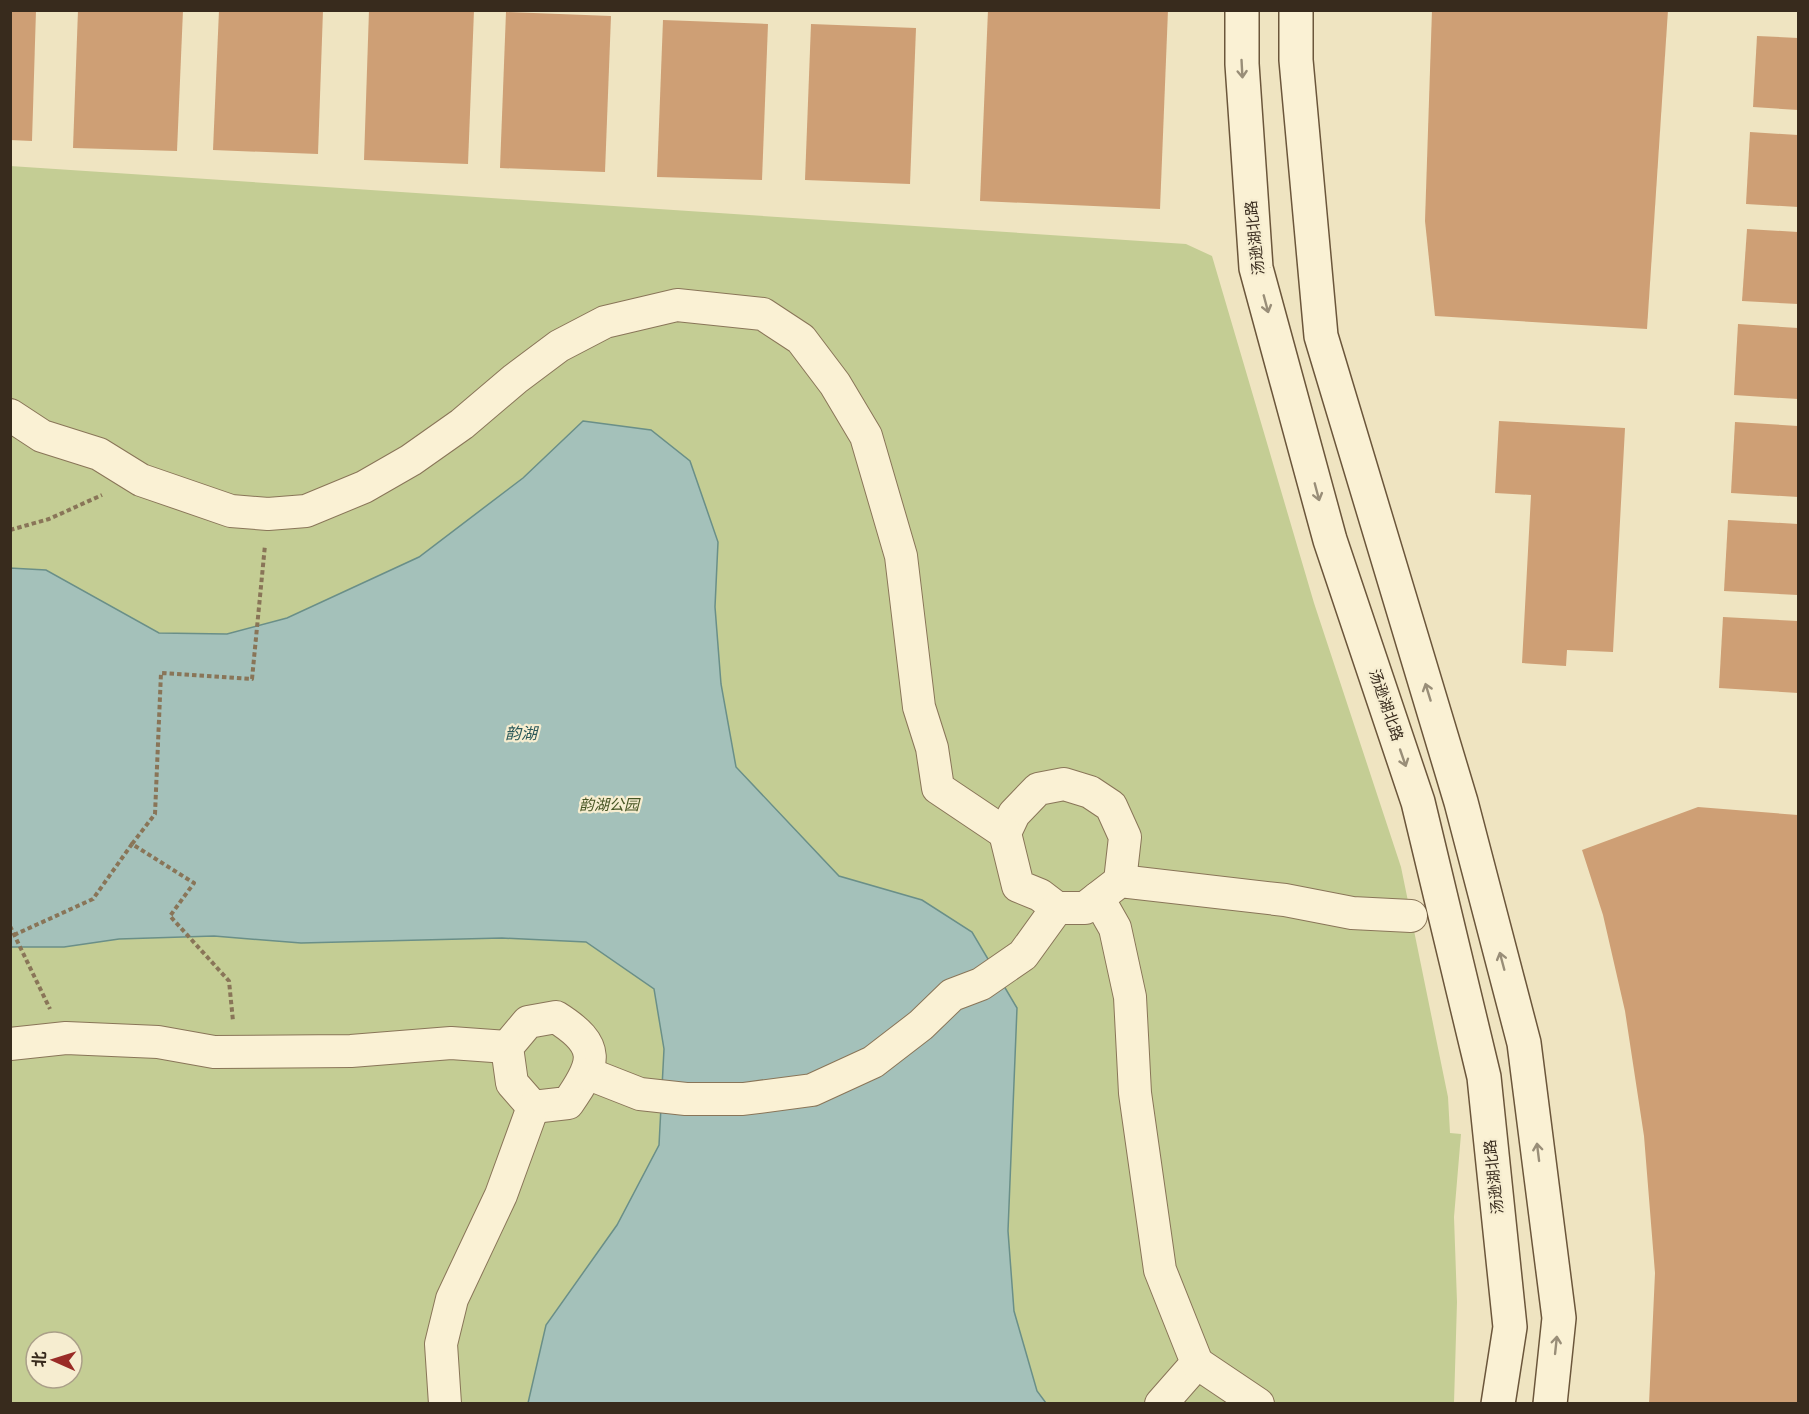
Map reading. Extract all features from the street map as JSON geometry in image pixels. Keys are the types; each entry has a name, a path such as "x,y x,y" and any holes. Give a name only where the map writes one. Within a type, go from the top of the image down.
{"street":[{"name":"汤逊湖北路","path":"1242,10 1242,64 1256,267 1330,540 1418,802 1484,1077 1510,1327 1498,1404"},
{"path":"1296,10 1296,60 1321,336 1461,802 1524,1043 1559,1318 1550,1404"},
{"path":"10,415 42,436 99,454 141,480 231,511 268,514 306,511 364,487 402,465 462,424 515,378 559,346 605,322 677,305 762,314 801,339 835,384 866,436 900,556 919,707 932,748 938,788 1005,832"},
{"path":"1258,1404 1197,1363 1160,1270 1135,1093 1130,997 1109,889 1125,837 1111,806 1090,792 1064,784 1038,789 1014,814 1005,832 1018,886 1040,895 1057,908 1085,908 1109,889 1285,900 1352,913 1411,916"},
{"path":"589,1074 640,1094 686,1099 743,1099 812,1090 873,1062 921,1025 952,995 981,984 1023,955 1057,908"},
{"path":"556,1017 574,1028 590,1049 589,1074 568,1103 533,1107 512,1083 507,1047 528,1022 556,1017"},
{"path":"10,1044 66,1038 158,1042 214,1052 351,1051 451,1043 507,1047"},
{"path":"445,1404 441,1344 452,1299 501,1195 533,1107"},
{"path":"1161,1404 1197,1363"}],"path":[{"path":"10,530 49,519 141,480"},
{"path":"14,935 93,899 155,814 161,673 252,679 268,514"},
{"path":"132,844 194,884 170,916 229,981 236,1052"},
{"path":"10,926 36,984 66,1038"}],"green space":[{"name":"韵湖公园","path":"10,166 1186,244 1212,256 1314,603 1401,867 1448,1097 1450,1133 1461,1134 1454,1217 1457,1302 1454,1403 11,1403"}],"water":[{"name":"韵湖","path":"583,421 651,430 690,461 718,542 715,607 721,684 736,767 839,876 922,900 972,932 1017,1008 1008,1231 1014,1311 1037,1391 1046,1403 528,1403 546,1325 617,1225 659,1145 664,1049 654,989 586,942 502,938 301,943 214,936 119,939 64,947 11,947 10,568 46,570 159,633 227,634 287,618 419,557 523,478"}],"building":[{"path":"10,10 36,10 32,141 10,140"},
{"path":"78,10 183,10 177,151 73,148"},
{"path":"219,10 323,10 318,154 213,150"},
{"path":"369,10 474,10 468,164 364,160"},
{"path":"988,10 1168,10 1160,209 980,201"},
{"path":"1432,10 1668,10 1647,329 1435,316 1425,221"},
{"path":"506,12 611,16 605,172 500,168"},
{"path":"663,20 768,24 762,180 657,177"},
{"path":"811,24 916,28 910,184 805,180"},
{"path":"1757,36 1798,38 1798,110 1753,107"},
{"path":"1750,132 1798,135 1798,207 1746,204"},
{"path":"1747,229 1798,232 1798,304 1742,301"},
{"path":"1738,324 1798,328 1798,399 1734,395"},
{"path":"1499,421 1625,428 1613,652 1567,650 1566,666 1522,663 1531,495 1495,493"},
{"path":"1735,422 1798,426 1798,497 1731,493"},
{"path":"1728,520 1798,524 1798,595 1724,591"},
{"path":"1723,617 1798,621 1798,693 1719,688"},
{"path":"1698,807 1798,815 1798,1404 1649,1404 1655,1273 1644,1136 1625,1011 1603,915 1582,850"}]}
